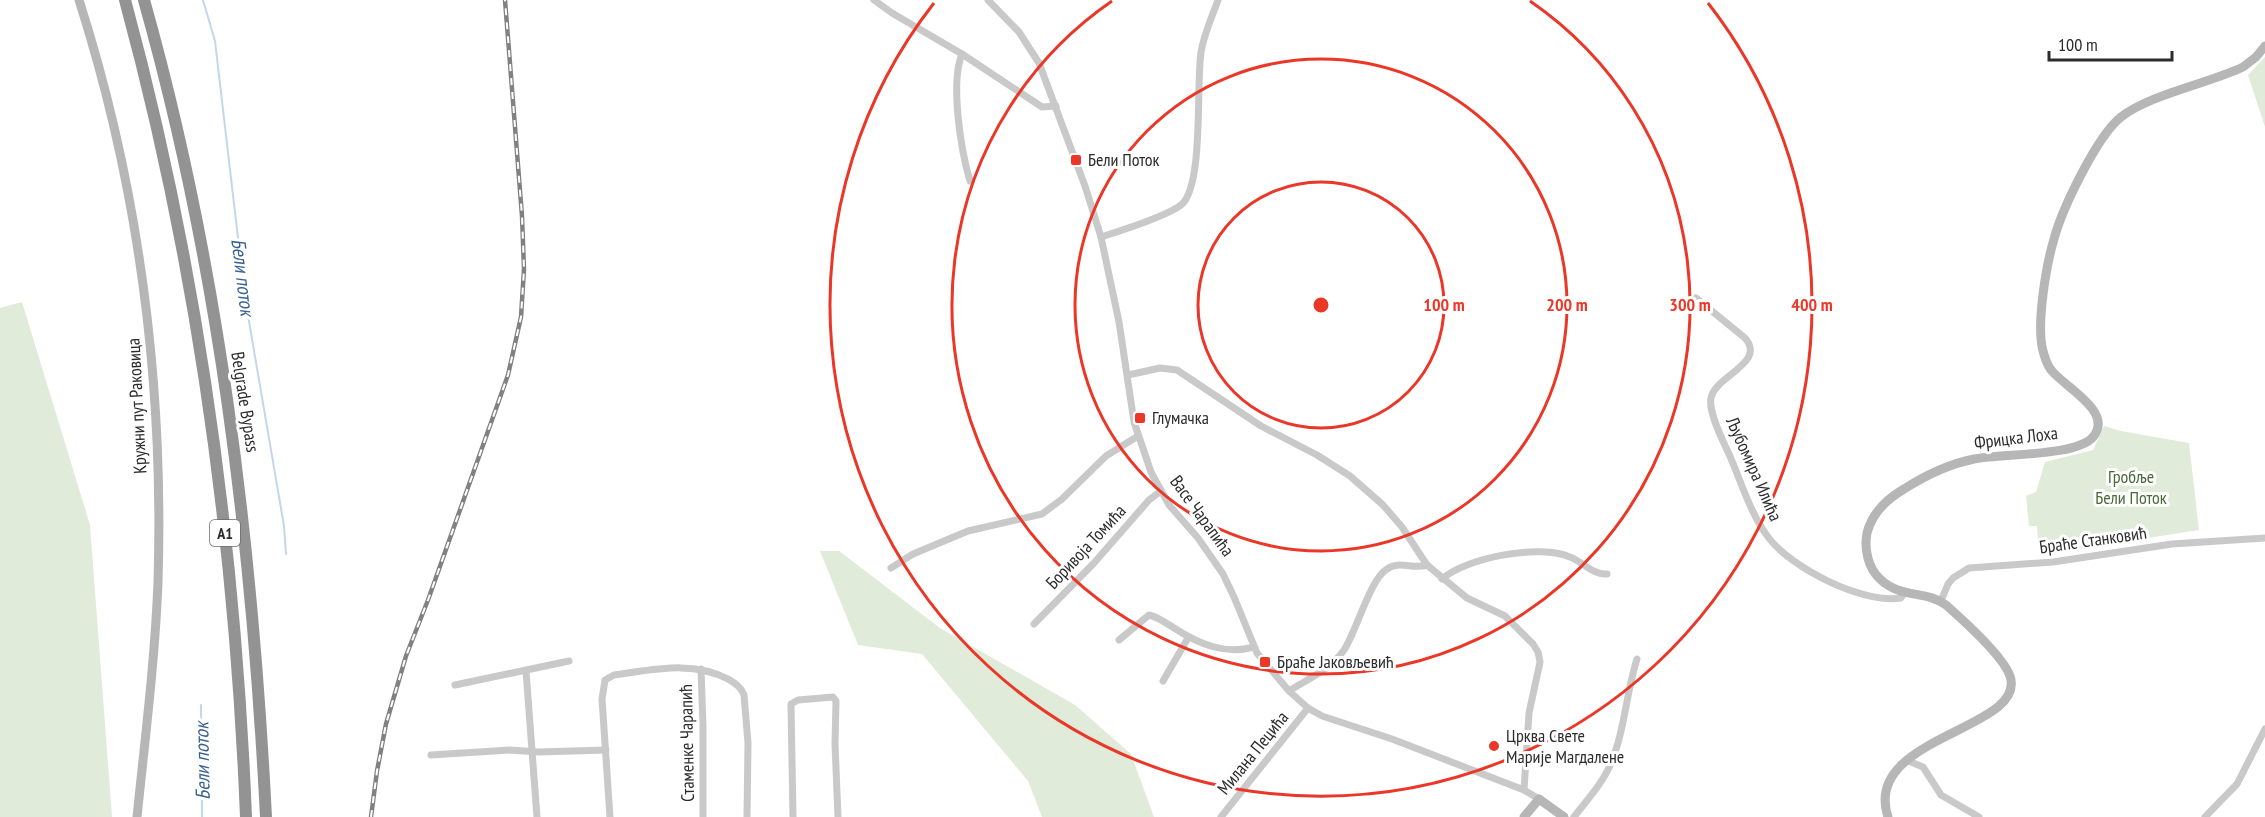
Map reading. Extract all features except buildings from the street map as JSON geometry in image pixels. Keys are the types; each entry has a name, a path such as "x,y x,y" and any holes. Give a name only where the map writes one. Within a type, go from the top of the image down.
{"highway":[{"name":"Belgrade Bypass","path":"125,0 157,123 177,220 213,446 229,569 246,817"},
{"name":"Belgrade Bypass","path":"144,0 176,127 201,251 236,463 253,609 266,817"}],"street":[{"name":"Кружни пут Раковица","path":"79,0 106,97 129,201 140,262 151,349 157,456 158,580 137,817"},
{"path":"874,0 1042,107 1056,106"},
{"name":"Васе Чарапића","path":"988,0 1019,32 1039,63 1083,178 1101,237 1138,436 1161,492 1223,574 1254,646 1289,691 1308,708 1322,716 1392,739 1524,790 1564,817"},
{"path":"1101,237 1165,213 1183,204 1187,198 1195,175 1198,85 1202,52 1218,0"},
{"name":"Фрицка Лоха","path":"1941,601 1891,588 1877,575 1867,551 1869,526 1886,502 1914,482 1948,466 1989,457 2071,448 2086,442 2096,432 2095,411 2051,371 2044,354 2041,337 2046,279 2054,237 2076,186 2100,142 2116,121 2136,108 2243,67 2265,46"},
{"path":"962,54 956,84 963,155 970,181"},
{"name":"Љубомира Илића","path":"1696,298 1745,338 1751,346 1749,357 1716,389 1711,398 1711,404 1718,430 1755,515 1766,534 1773,543 1811,572 1838,585 1881,599 1901,598 1904,593"},
{"path":"1128,375 1160,368 1177,370 1261,426 1329,462 1350,476 1383,505 1402,527 1427,565 1442,579 1467,598 1505,616 1524,634 1538,651 1539,669 1529,713 1524,790"},
{"path":"891,568 914,554 968,531 1042,514 1062,499 1106,456 1138,436"},
{"name":"Боривоја Томића","path":"1034,624 1094,563 1149,500 1161,492"},
{"name":"Браће Станковић","path":"1941,601 1953,578 1969,568 2053,562 2179,543 2265,538"},
{"path":"1442,579 1456,570 1487,558 1531,552 1553,552 1569,556 1594,572 1607,574"},
{"path":"1289,691 1333,663 1343,651 1356,629 1371,590 1381,573 1396,565 1420,567 1427,565"},
{"path":"1888,817 1885,802 1887,790 1893,777 1906,760 1996,710 2012,686 2009,673 1998,657 1941,601"},
{"path":"1119,640 1149,615 1188,638 1212,648 1238,649 1254,646"},
{"path":"1163,681 1188,638"},
{"path":"1574,817 1611,765 1637,659"},
{"path":"455,685 569,661"},
{"path":"610,817 602,699 605,680 610,676 688,667 721,675 736,684 744,695 748,743 747,817"},
{"name":"Стаменке Чарапић","path":"701,669 704,762 702,817"},
{"path":"526,671 537,817"},
{"path":"793,817 792,702 831,697 836,701 838,817"},
{"name":"Милана Пецића","path":"1221,817 1308,708"},
{"path":"2205,817 2237,784 2265,729"},
{"path":"431,755 510,750 532,752 606,750"},
{"path":"1906,760 1923,767 1941,795 1979,817"},
{"path":"1524,817 1539,799"}],"green space":[{"path":"2265,57 2265,127 2248,75"},
{"path":"22,302 90,525 112,817 0,817 0,308"},
{"name":"Гробље Бели Поток","path":"2104,426 2189,443 2199,530 2039,555 2037,526 2029,526 2026,496 2036,492 2045,462 2093,450"},
{"path":"820,551 839,551 940,628 1075,705 1131,754 1154,817 1042,817 1028,781 922,654 858,645"}],"waterway":[{"name":"Бели поток","path":"203,0 215,41 245,298 284,526 286,554"},
{"name":"Бели поток","path":"201,705 202,817"}],"railway":[{"path":"371,817 386,724 406,656 508,375 521,317 524,269 522,216 505,0"}],"place":[{"name":"Бели Поток","path":"1076,160"},
{"name":"Глумачка","path":"1140,418"},
{"name":"Браће Јаковљевић","path":"1265,662"},
{"name":"Црква Свете Марије Магдалене","path":"1494,746"}]}
